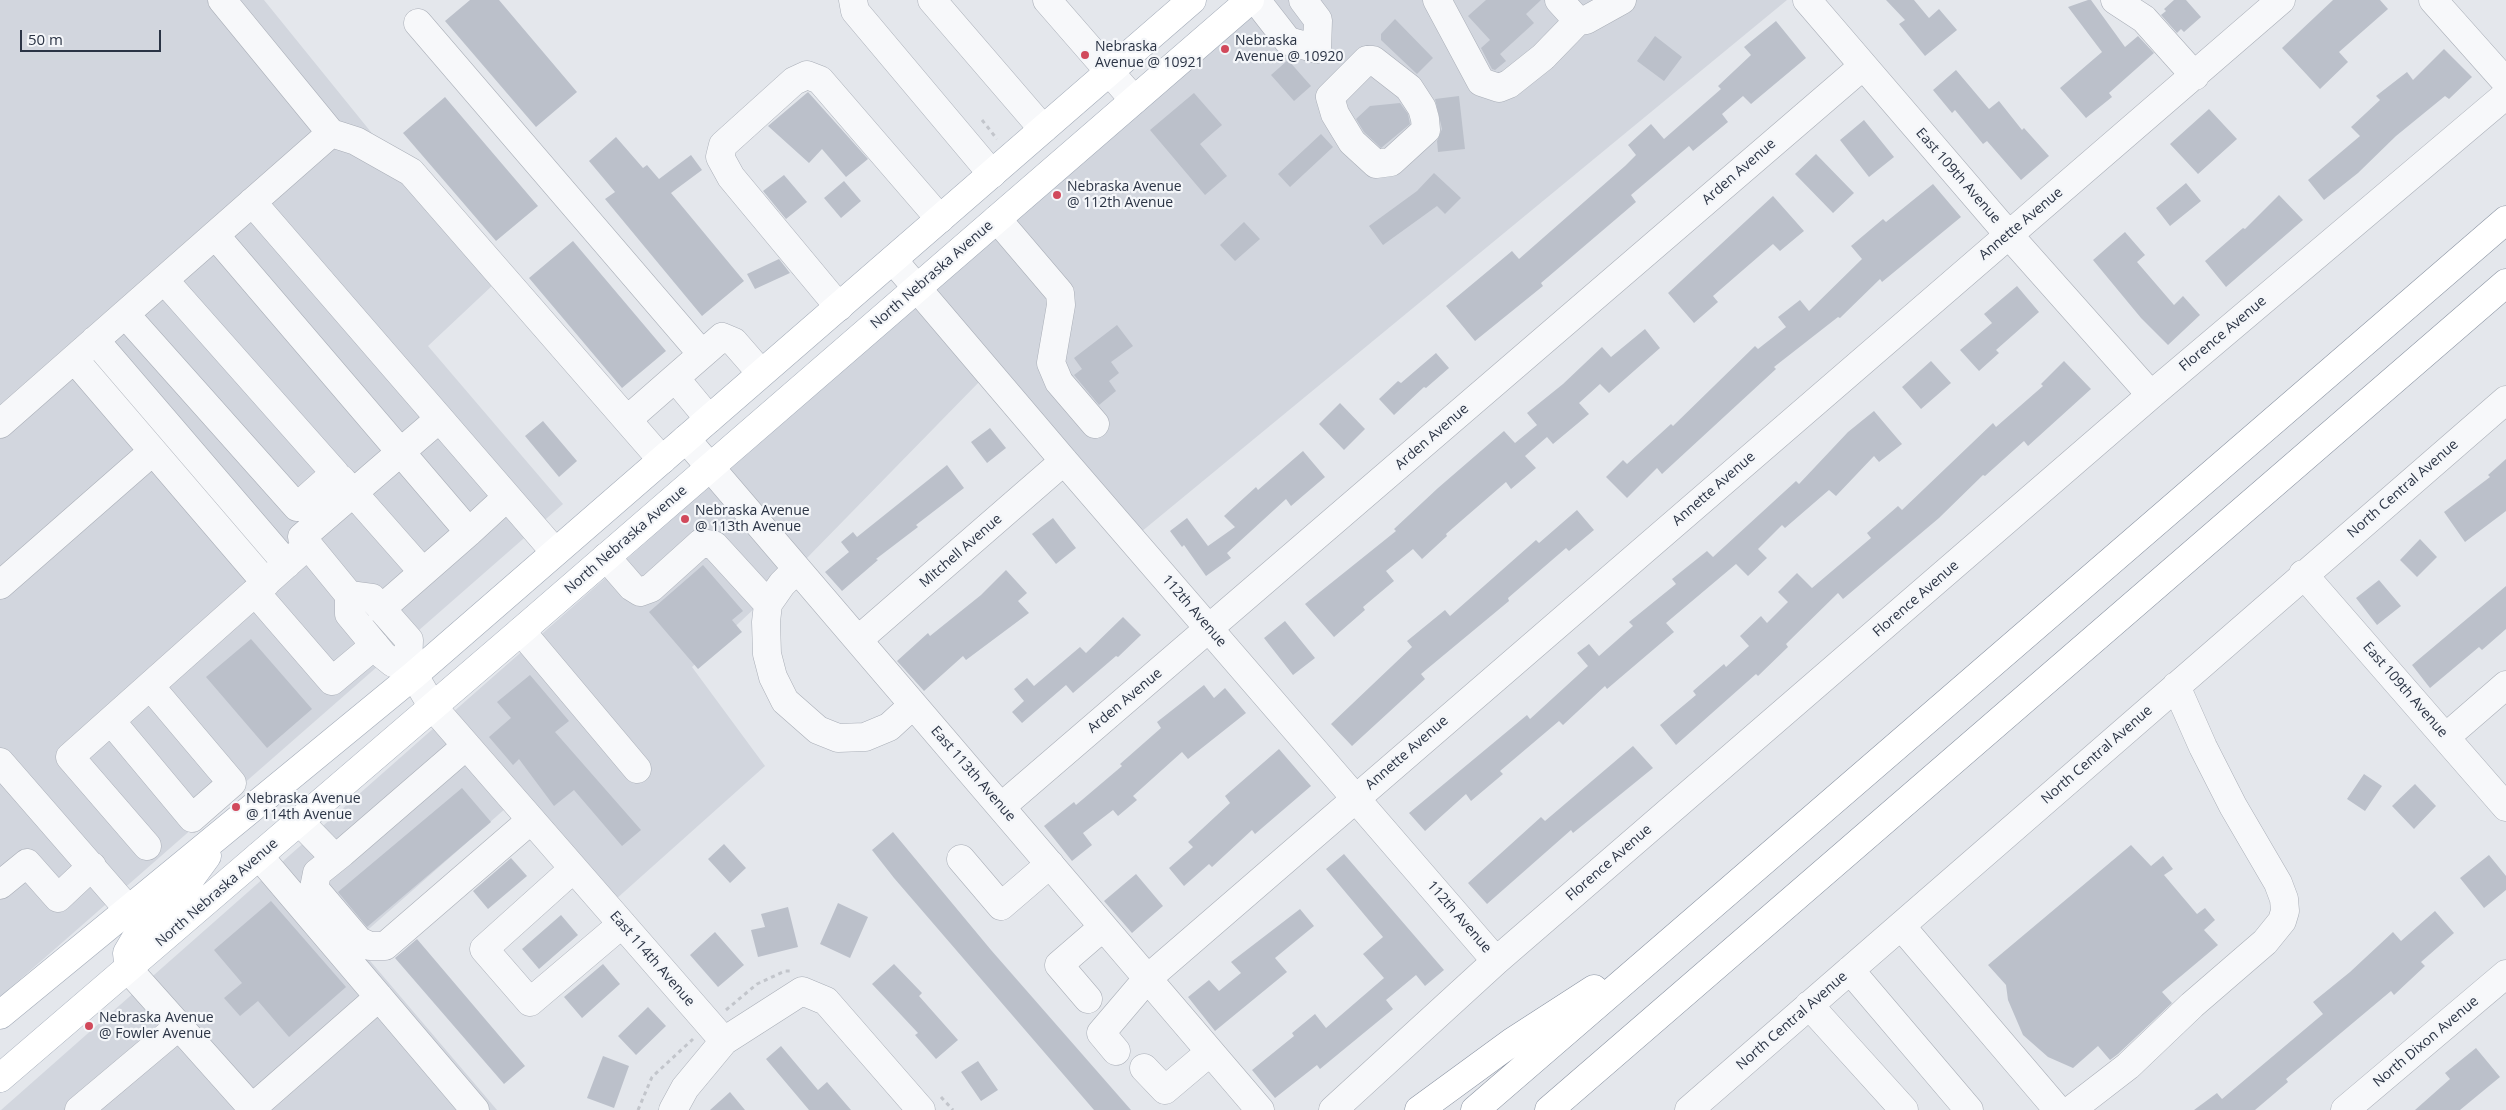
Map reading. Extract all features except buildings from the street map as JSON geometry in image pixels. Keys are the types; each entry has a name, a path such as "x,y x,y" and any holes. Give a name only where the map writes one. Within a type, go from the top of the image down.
{"main road":[{"path":"0,1015 411,670 555,552 1192,0"},
{"name":"North Nebraska Avenue","path":"0,1078 521,631 1250,0"},
{"path":"1476,1110 1661,948 2506,220"},
{"path":"1549,1110 2506,283"},
{"path":"662,460 686,488"},
{"path":"128,969 127,953 134,941 177,897 207,856 219,833"},
{"path":"1419,1110 1512,1042 1661,948"}],"street":[{"path":"222,0 332,133 356,141 411,172 662,460"},
{"path":"853,0 855,11 992,174"},
{"path":"932,0 1043,129"},
{"path":"1047,0 1134,100"},
{"path":"1256,0 1288,41 1317,49 1347,80"},
{"path":"1303,0 1318,20 1317,49"},
{"path":"1437,0 1481,82 1499,88 1509,84 1543,57 1578,21 1586,20 1622,0"},
{"path":"1559,0 1578,21"},
{"name":"East 109th Avenue","path":"1807,0 2008,234 2151,395"},
{"path":"2115,0 2144,19 2195,76"},
{"name":"Annette Avenue","path":"1116,1051 1101,1033 1148,978 2281,0"},
{"path":"2433,0 2506,82"},
{"path":"418,23 702,354"},
{"name":"Arden Avenue","path":"1001,807 1863,66"},
{"path":"839,307 731,177 720,156 722,145 794,80 807,76 820,80 940,219"},
{"name":"Florence Avenue","path":"1333,1110 1496,961 2151,395 2506,95"},
{"path":"0,424 332,133"},
{"path":"252,202 555,552"},
{"path":"997,219 1060,293 1061,306 1052,363 1059,382 1095,424"},
{"path":"216,235 469,532"},
{"name":"112th Avenue","path":"893,260 1496,961"},
{"path":"164,280 423,572"},
{"path":"125,314 297,507 336,473"},
{"path":"627,420 722,338 734,342 761,373"},
{"path":"96,340 288,564"},
{"path":"74,359 152,452 261,588 332,682 375,645"},
{"path":"675,378 709,419"},
{"name":"North Central Avenue","path":"1688,1110 2506,400"},
{"path":"349,594 372,598 409,640 411,670 393,663 349,614 349,594 302,537 439,419"},
{"name":"East 113th Avenue","path":"686,439 1260,1110"},
{"path":"0,585 152,452"},
{"name":"Mitchell Avenue","path":"858,640 1064,461"},
{"path":"381,608 507,497"},
{"path":"606,557 632,587 640,592 651,588 701,543 714,545 768,604"},
{"path":"147,846 70,757 308,545"},
{"path":"797,569 782,584 768,604 767,654 773,677 785,701 818,730 838,738 865,737 888,727 913,705"},
{"name":"East 109th Avenue","path":"2304,574 2506,807"},
{"path":"521,631 636,769"},
{"name":"East 114th Avenue","path":"411,670 432,706 717,1032"},
{"path":"2446,737 2506,685"},
{"path":"111,721 192,818 232,783 150,686"},
{"path":"2070,1110 2128,1066 2192,1006 2265,942 2282,922 2285,911 2284,899 2278,883 2233,806 2203,747 2176,686"},
{"path":"466,746 317,873 314,888 360,941 370,946 385,946 531,820"},
{"path":"4,775 92,866 128,909"},
{"path":"299,821 332,855 342,853"},
{"path":"259,856 475,1110"},
{"path":"961,859 1001,906 1050,864"},
{"path":"0,885 27,863 58,898 92,866"},
{"path":"574,868 484,949 501,969 530,1002 622,924"},
{"path":"1901,926 2058,1110"},
{"path":"1088,999 1059,965 1103,927"},
{"path":"128,969 251,1109 379,997"},
{"path":"1850,970 1969,1110"},
{"name":"North Dixon Avenue","path":"2345,1110 2506,974"},
{"path":"673,1110 717,1032 802,991 826,1001 921,1110"},
{"path":"1810,1005 1904,1110"},
{"path":"79,1110 178,1026"},
{"path":"1144,1068 1165,1090 1210,1052"}],"path":[{"path":"982,120 997,139"},
{"path":"638,1110 652,1077 717,1032"}],"shaded area":[{"path":"0,0 264,0 494,284 428,346 563,504 0,997"},
{"path":"1269,0 1787,0 1141,532 935,291"},
{"path":"918,305 981,380 804,561 728,471"},
{"path":"711,485 789,576 692,667 765,766 615,900 452,713"},
{"path":"435,727 506,808 354,942 497,1110 1,1110"}],"place":[{"name":"Nebraska Avenue @ 10920","path":"1225,49"},
{"name":"Nebraska Avenue @ 10921","path":"1085,55"},
{"name":"Nebraska Avenue @ 112th Avenue","path":"1057,195"},
{"name":"Nebraska Avenue @ 113th Avenue","path":"685,519"},
{"name":"Nebraska Avenue @ 114th Avenue","path":"236,807"},
{"name":"Nebraska Avenue @ Fowler Avenue","path":"89,1026"}]}
